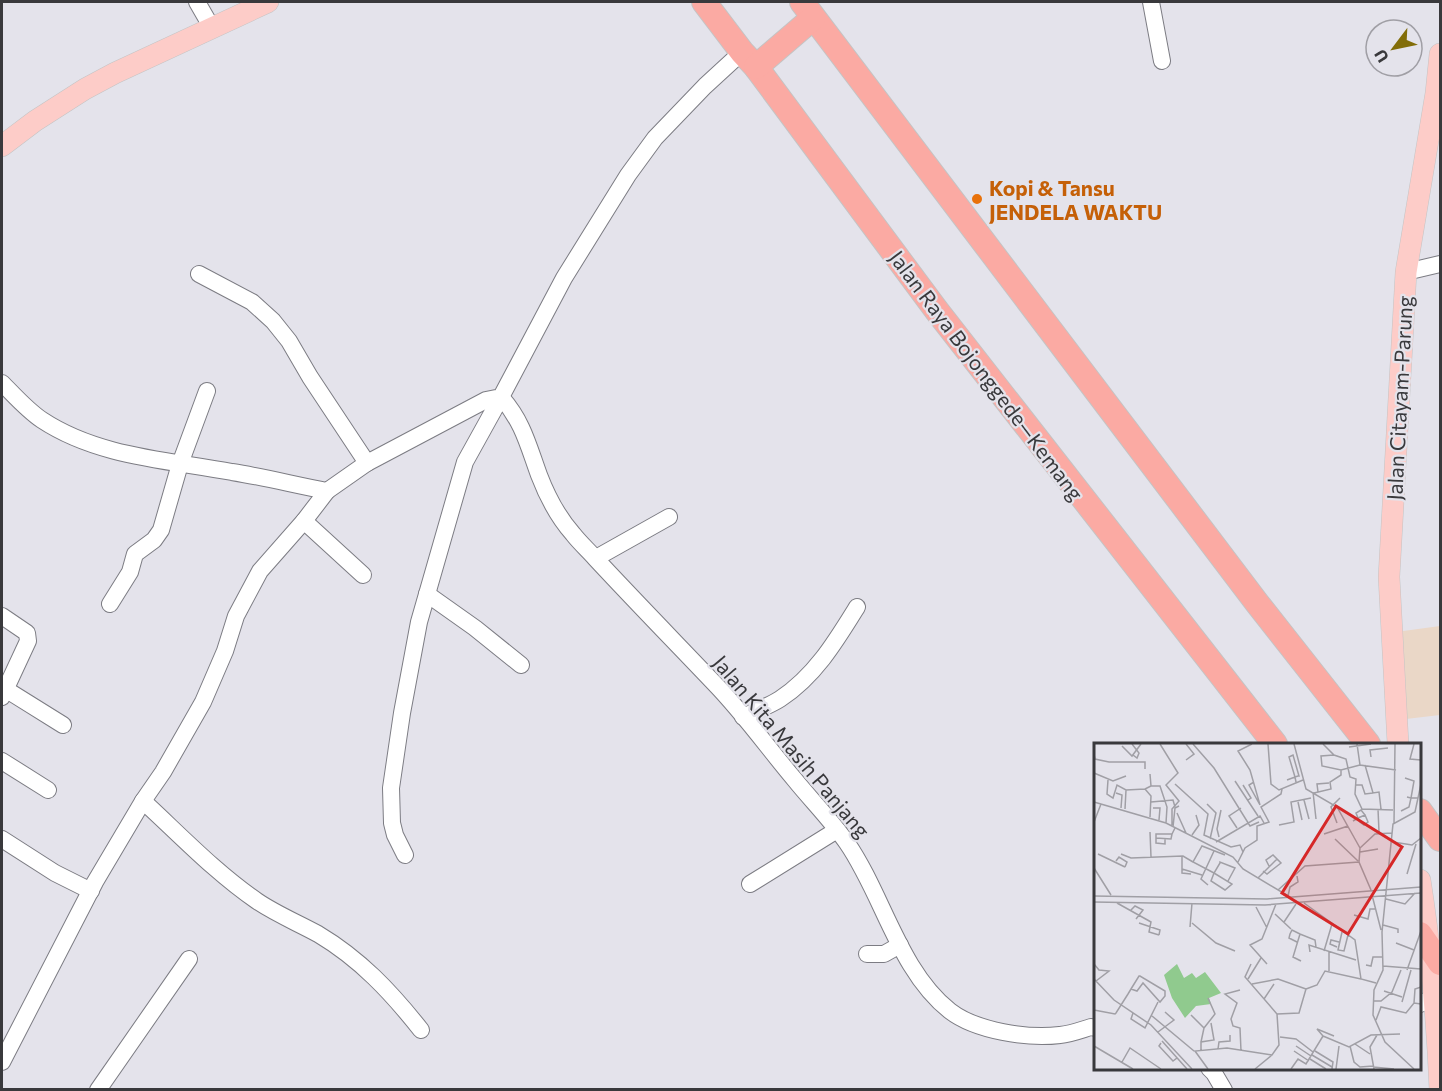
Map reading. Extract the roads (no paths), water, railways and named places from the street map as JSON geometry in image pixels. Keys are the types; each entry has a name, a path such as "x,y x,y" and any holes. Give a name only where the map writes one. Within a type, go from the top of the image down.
{"highway":[{"name":"Jalan Raya Bojonggede—Kemang","path":"704,2 937,311 1274,743"},
{"path":"749,59 807,10 1257,603 1367,743"},
{"path":"1421,814 1440,838"}],"main road":[{"path":"2,144 85,89 268,2"},
{"name":"Jalan Citayam-Parung","path":"1398,743 1389,577 1406,272 1438,92 1440,54"},
{"path":"1421,892 1430,948 1427,1000 1436,1015 1440,1089"}],"street":[{"path":"197,2 212,28"},
{"path":"1150,2 1162,61"},
{"path":"405,855 394,835 391,788 402,713 419,622 465,462 564,278 628,175 656,138 705,86 749,59"},
{"path":"1406,272 1440,264"},
{"path":"199,274 252,302 273,321 289,341 367,463"},
{"path":"2,383 34,414 60,430 112,451 231,471 327,491"},
{"path":"110,604 130,572 135,554 154,540 161,530 180,464 207,391"},
{"path":"2,1062 93,887 203,702 225,651 236,616 260,571 274,552 327,491 367,463 486,400 501,397"},
{"name":"Jalan Kita Masih Panjang","path":"501,397 515,412 550,500 574,536 717,686 837,830 858,860 900,945 917,973 938,1000 950,1011 970,1023 996,1029 1044,1036 1062,1035 1094,1028"},
{"path":"596,558 669,517"},
{"path":"304,520 363,575"},
{"path":"427,594 521,665"},
{"path":"743,717 779,700 798,686 828,654 857,607"},
{"path":"2,616 27,633 28,641 3,691 63,725"},
{"path":"2,761 48,790"},
{"path":"143,801 217,870 258,902 319,935 355,958 387,989 421,1030"},
{"path":"750,885 837,830"},
{"path":"2,839 55,873 93,887"},
{"path":"867,954 884,954 900,945"},
{"path":"98,1089 189,958"},
{"path":"1211,1070 1224,1089"}],"place":[{"name":"Kopi & Tansu JENDELA WAKTU","path":"977,199"}]}
